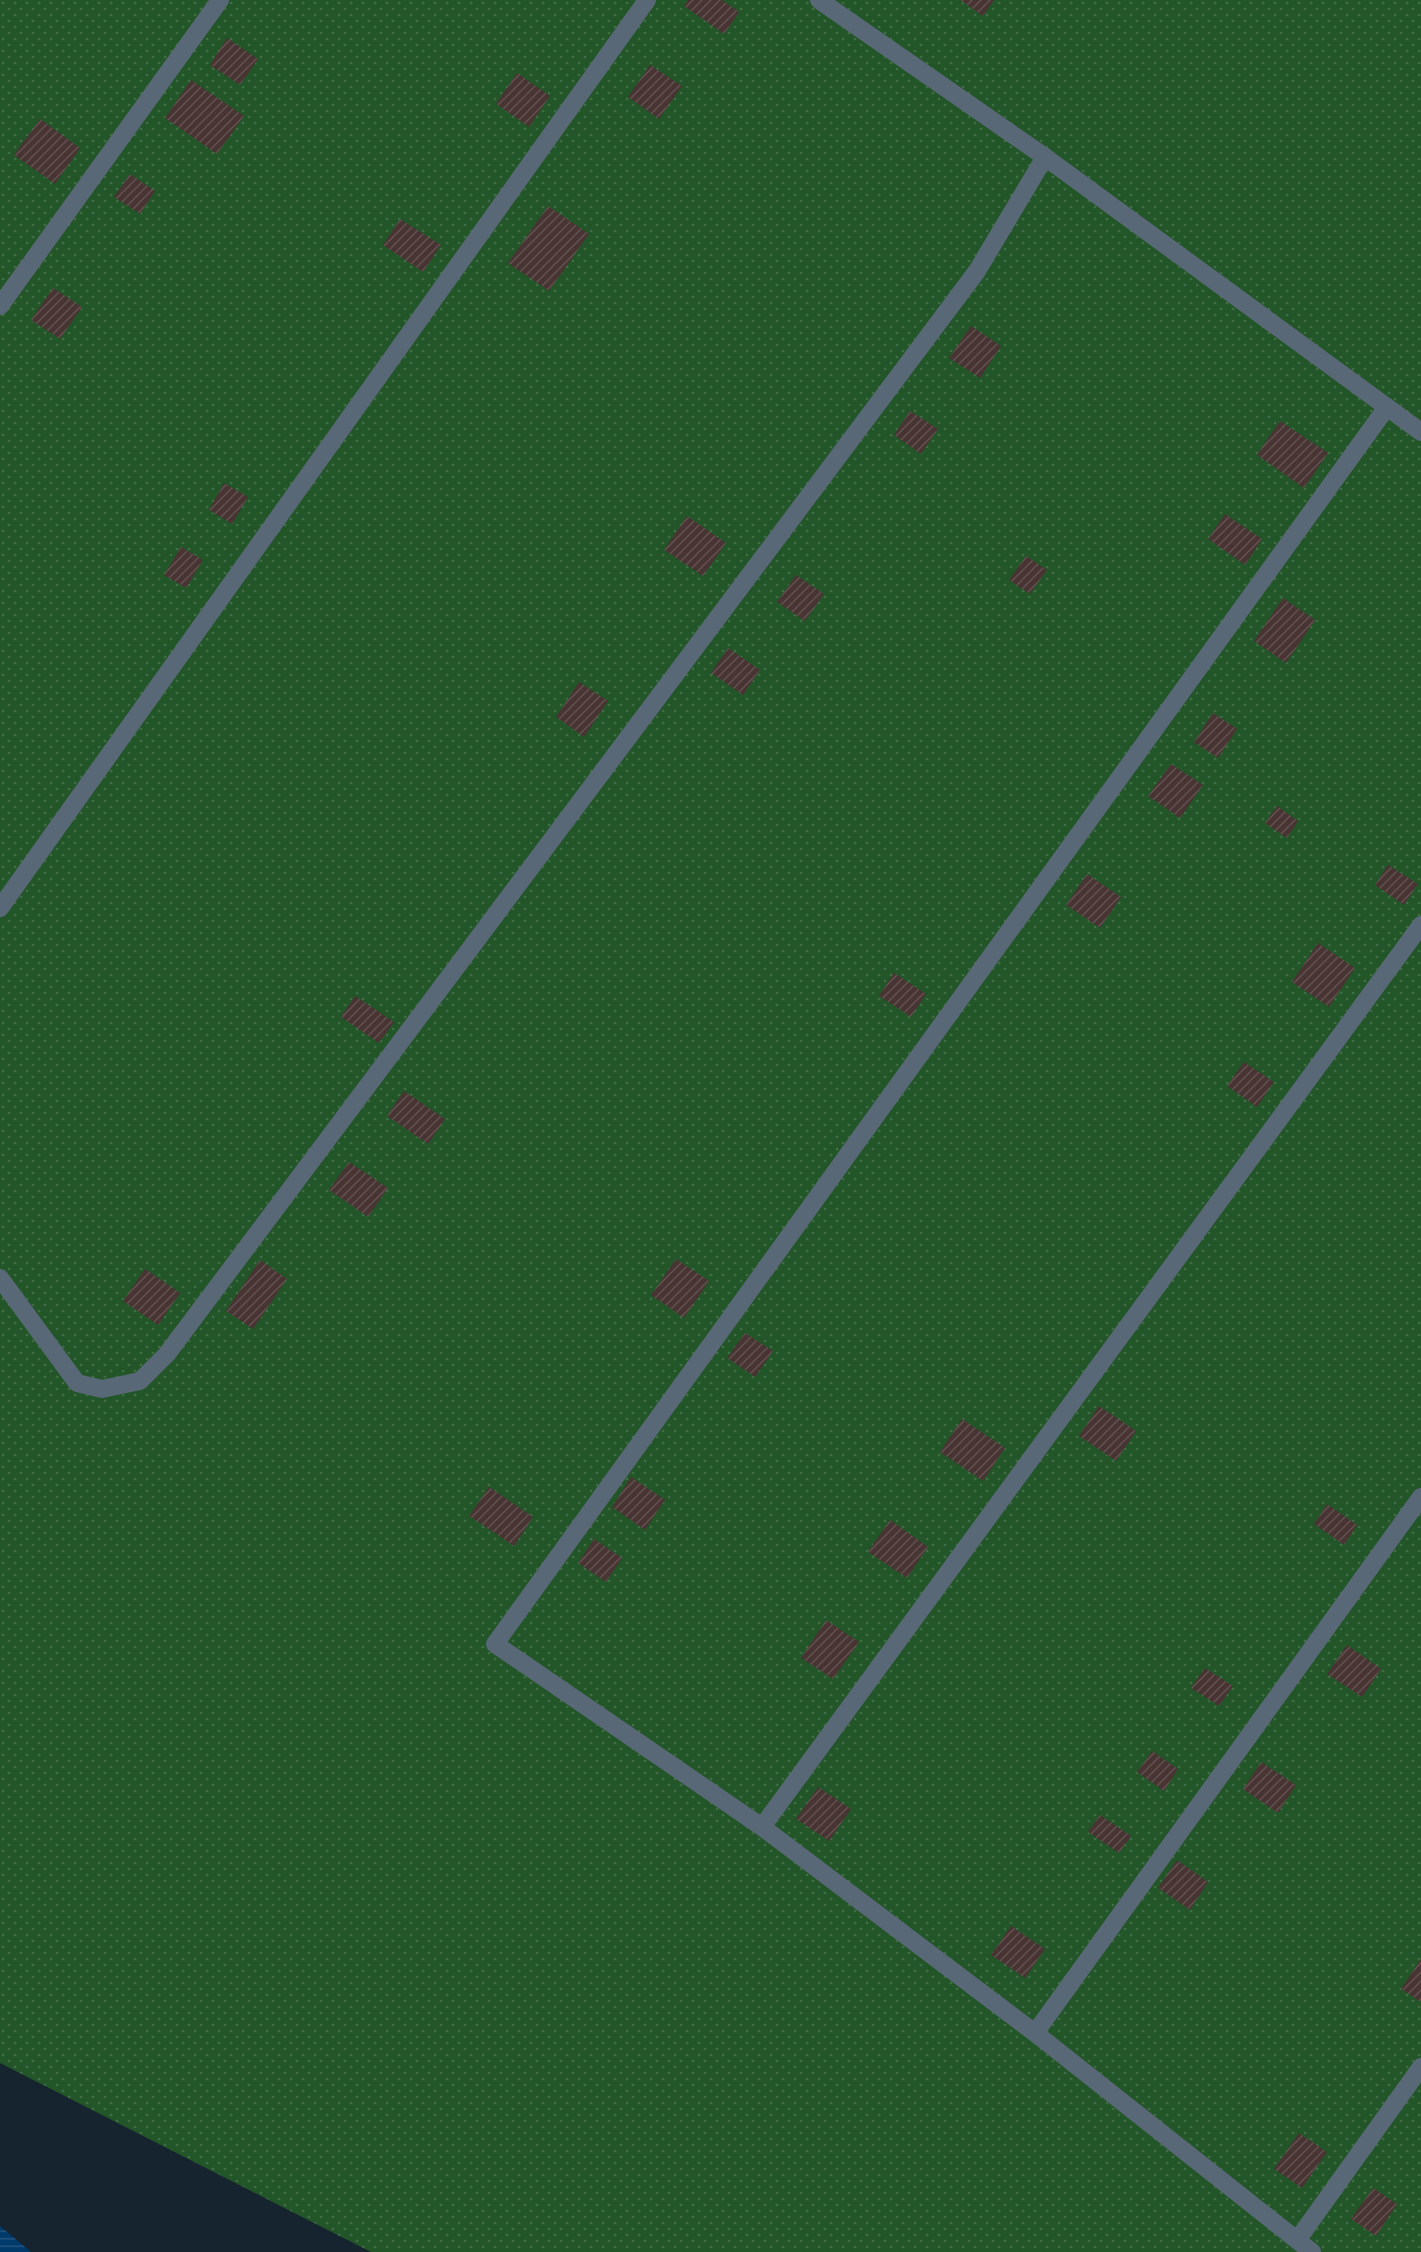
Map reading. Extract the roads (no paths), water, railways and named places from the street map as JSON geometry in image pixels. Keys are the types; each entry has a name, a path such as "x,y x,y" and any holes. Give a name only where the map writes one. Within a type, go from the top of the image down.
{"street":[{"path":"0,306 220,0"},
{"path":"0,908 646,0"},
{"path":"819,0 1045,157 1421,432"},
{"path":"0,1278 77,1383 102,1389 140,1381 167,1354 978,271 1045,157"},
{"path":"1312,2252 1035,2033 762,1827 495,1644 1386,407"},
{"path":"762,1827 1421,925"},
{"path":"1035,2033 1421,1497"},
{"path":"1298,2239 1421,2067"}],"water":[{"path":"0,2226 31,2252 0,2252"}]}
